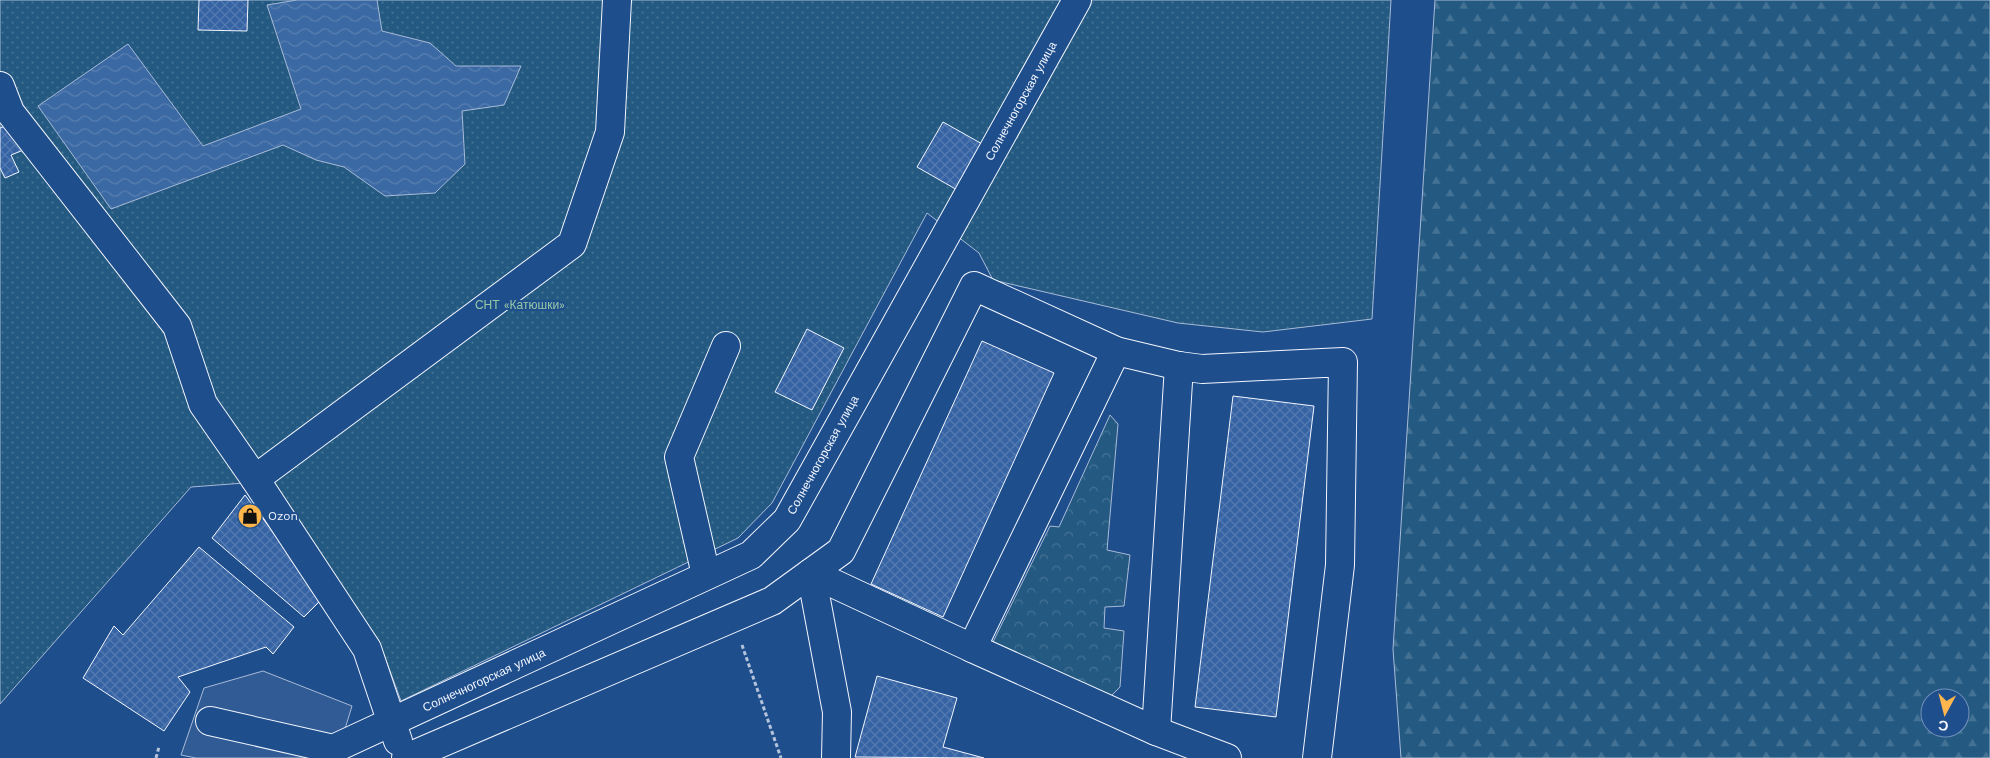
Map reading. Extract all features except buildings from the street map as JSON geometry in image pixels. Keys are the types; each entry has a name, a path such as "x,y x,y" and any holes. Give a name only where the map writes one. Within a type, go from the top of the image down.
{"lane":[{"path":"255,479 572,244 610,132 617,0"},
{"name":"Солнечногорская улица","path":"210,721 333,749 751,554 787,520 1077,0"},
{"path":"0,86 10,112 177,326 203,404 367,649 402,758"},
{"path":"406,758 772,601 841,552 974,286 1116,351 1179,366 1202,369 1343,362 1340,564 1317,758"},
{"path":"706,575 678,457 726,346"},
{"path":"972,648 1116,351"},
{"path":"1156,732 1179,366"},
{"path":"811,573 1156,732 1227,758"},
{"path":"811,573 836,712 836,758"}],"path":[{"path":"733,618 781,758"},
{"path":"156,758 159,747"}],"green space":[{"name":"СНТ «Катюшки»","path":"0,0 1391,0 1372,319 1263,332 1178,323 993,280 979,253 927,213 772,503 738,538 401,701 379,641 271,481 191,487 0,704"},
{"path":"1435,0 1990,0 1990,758 1401,758 1393,649"},
{"path":"1110,415 1118,424 1107,550 1130,555 1124,606 1105,607 1104,628 1124,631 1120,687 1110,697 993,642 1050,526 1059,527"}],"shaded area":[{"path":"263,671 352,706 336,758 196,758 181,755 204,688"}],"water":[{"path":"297,0 377,0 382,31 430,43 456,66 521,66 504,105 462,111 465,164 435,193 385,196 344,167 316,160 283,145 111,209 38,106 128,44 203,146 301,109 267,5"}],"place":[{"name":"Ozon","path":"250,516"}]}
